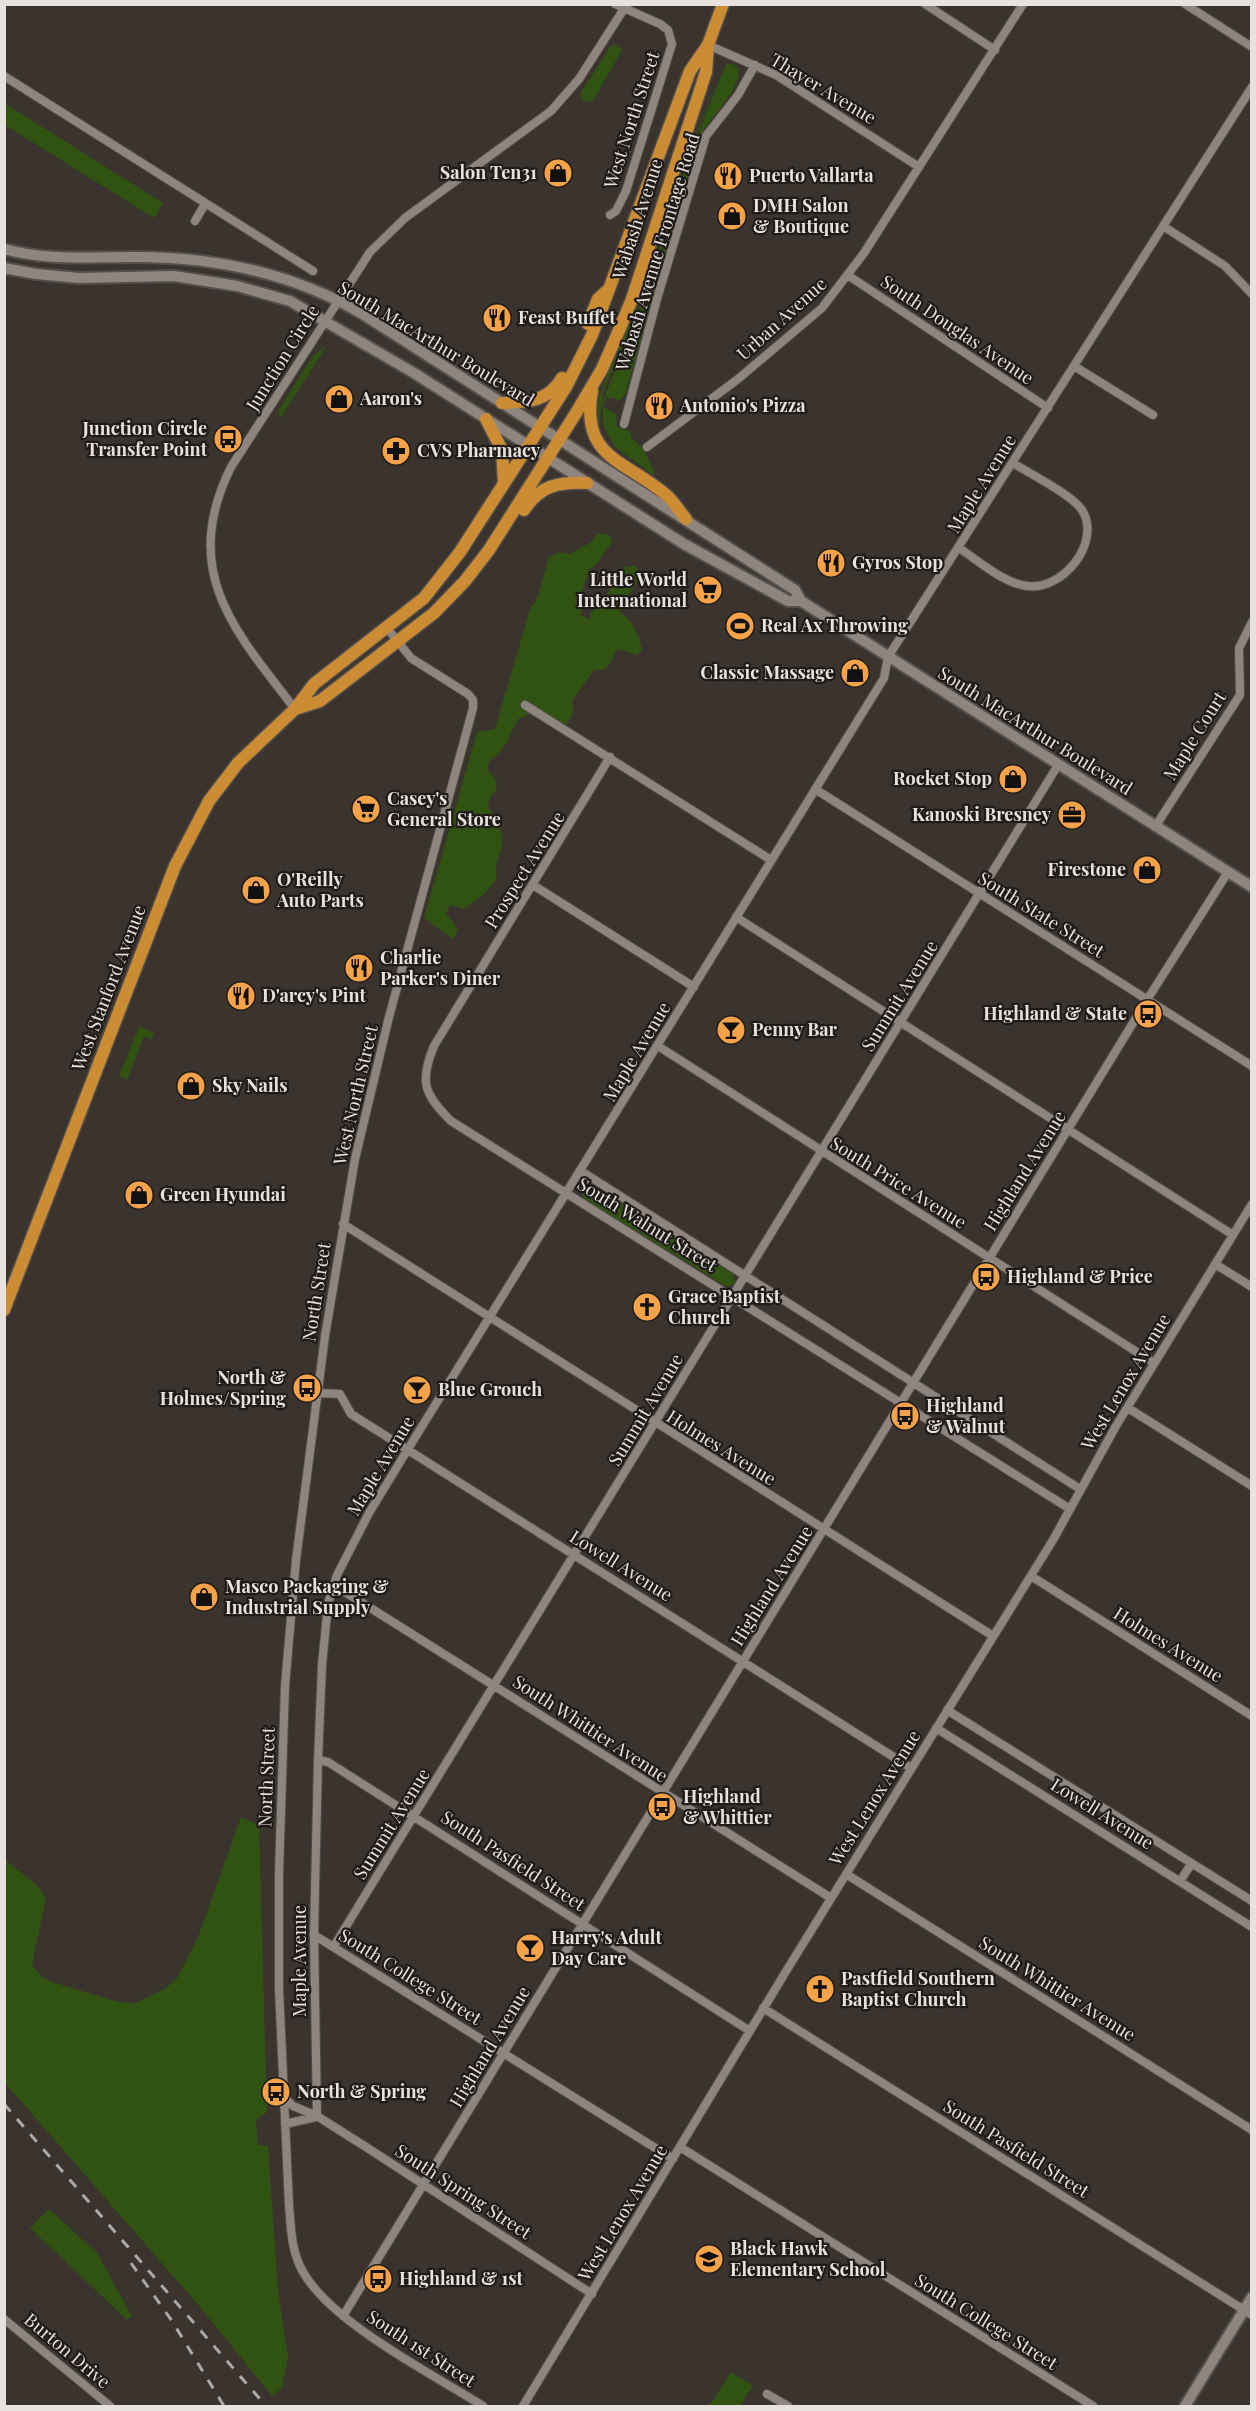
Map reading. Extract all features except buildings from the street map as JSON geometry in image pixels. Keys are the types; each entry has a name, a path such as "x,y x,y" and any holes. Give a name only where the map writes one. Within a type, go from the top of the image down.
{"main road":[{"name":"Wabash Avenue","path":"528,446 580,360 612,286 690,71 708,45 723,4"},
{"name":"Wabash Avenue","path":"548,459 600,373 632,298 706,72 708,45"},
{"name":"South MacArthur Boulevard","path":"4,249 64,258 159,258 220,263 269,275 337,301 686,519 795,590 801,602"},
{"name":"South MacArthur Boulevard","path":"4,268 57,276 143,275 209,280 267,293 302,306 684,544 788,601 801,602 1251,887"},
{"path":"502,403 531,402 553,391 577,347 598,299 612,286"},
{"path":"600,373 592,391 590,417 594,435 600,446 617,464 666,495 686,519"},
{"path":"486,419 502,450 504,484"},
{"name":"West Stanford Avenue","path":"4,1310 182,851 221,785 251,750 295,709 314,684 424,597 442,577 528,446"},
{"name":"West Stanford Avenue","path":"295,709 320,701 398,642 451,596 489,550 548,459"},
{"path":"489,550 503,543 538,492 558,483 587,483"},
{"path":"1185,2406 1248,2313 1251,2297"}],"street":[{"path":"615,4 625,7"},
{"path":"925,4 995,50"},
{"name":"Urban Avenue","path":"647,447 738,379 815,314 849,276 1023,4"},
{"path":"1185,4 1251,47"},
{"name":"West North Street","path":"610,215 616,211 626,191 672,44 668,30 625,7"},
{"name":"Junction Circle","path":"295,709 225,611 211,567 210,539 220,490 231,467 364,260 386,235 551,111 579,80 625,7"},
{"name":"Thayer Avenue","path":"708,45 776,75 919,166"},
{"name":"Wabash Avenue Frontage Road","path":"624,424 657,298 706,136 738,95 755,65"},
{"path":"4,76 313,271"},
{"name":"Maple Avenue","path":"317,2116 314,1935 322,1665 328,1604 348,1551 488,1318 884,678 888,657 1251,87"},
{"path":"195,221 205,204"},
{"path":"1163,226 1225,266 1251,294"},
{"name":"South Douglas Avenue","path":"849,276 1048,408"},
{"path":"1074,366 1153,415"},
{"path":"959,548 1008,579 1026,586 1049,582 1066,571 1078,558 1086,542 1088,530 1080,508 1013,463"},
{"name":"Maple Court","path":"1155,827 1239,695 1239,648 1251,622"},
{"name":"West North Street","path":"343,1224 357,1149 384,1036 473,708 473,700 468,694 419,664 387,628"},
{"path":"525,705 771,860"},
{"name":"Prospect Avenue","path":"429,1094 424,1075 434,1046 610,757"},
{"name":"Summit Avenue","path":"334,1946 1058,765"},
{"name":"South State Street","path":"815,789 1251,1066"},
{"name":"Highland Avenue","path":"343,2316 1147,1000 1228,872"},
{"path":"533,885 694,987"},
{"path":"736,917 1233,1235"},
{"name":"South Price Avenue","path":"658,1046 822,1153 1154,1363"},
{"name":"South Walnut Street","path":"429,1094 451,1121 1070,1509"},
{"name":"South Walnut Street","path":"581,1171 745,1278 1080,1489"},
{"name":"West Lenox Avenue","path":"523,2406 831,1898 1031,1576 1154,1363 1251,1204"},
{"name":"Holmes Avenue","path":"343,1224 993,1636"},
{"name":"North Street","path":"343,1224 296,1560 284,1706 279,1918 291,2238 295,2252 312,2286 343,2316"},
{"path":"1215,1264 1251,1287"},
{"name":"Lowell Avenue","path":"318,1393 340,1394 351,1414 744,1660 911,1768"},
{"path":"1128,1407 1251,1486"},
{"name":"Holmes Avenue","path":"1031,1576 1251,1716"},
{"name":"South Whittier Avenue","path":"334,1585 831,1898"},
{"name":"Lowell Avenue","path":"947,1710 1251,1901"},
{"name":"Lowell Avenue","path":"936,1728 1251,1927"},
{"name":"South Pasfield Street","path":"318,1761 328,1762 415,1816 750,2031"},
{"path":"1180,1881 1192,1863"},
{"name":"South Whittier Avenue","path":"846,1874 1251,2130"},
{"name":"South College Street","path":"314,1935 673,2159"},
{"name":"South Pasfield Street","path":"764,2008 1248,2313"},
{"name":"South Spring Street","path":"284,2097 300,2111 317,2116 592,2294"},
{"path":"285,2124 317,2116"},
{"name":"South College Street","path":"680,2147 1093,2406"},
{"name":"South 1st Street","path":"343,2316 483,2406"},
{"name":"Burton Drive","path":"4,2319 110,2406"},
{"path":"768,2394 788,2406"}],"green space":[{"path":"616,45 622,50 593,101 587,102 581,98 581,92 611,46"},
{"path":"726,64 733,64 738,68 736,85 700,138 625,395 620,400 606,397 603,407 616,414 617,427 630,431 631,438 642,447 655,473 653,475 615,447 604,428 602,403 644,298 682,176"},
{"path":"723,67 680,177 635,316 603,392 599,427 597,412 601,390 632,316 674,186"},
{"path":"4,103 163,203 154,218 5,125"},
{"path":"327,345 281,417 278,411 313,356"},
{"path":"598,533 609,535 613,541 589,570 583,589 584,600 580,615 590,620 590,613 606,597 623,567 636,566 641,575 619,611 635,628 642,650 637,655 618,649 606,669 594,670 572,701 573,711 567,725 538,711 518,719 510,737 490,760 487,769 497,781 488,807 498,824 502,837 496,868 497,879 483,895 464,909 450,905 446,913 458,930 453,939 424,918 477,732 495,729 531,606 536,602 549,557 560,552 570,554 591,542"},
{"path":"139,1026 154,1033 152,1039 144,1036 127,1080 119,1076"},
{"path":"585,1182 596,1186 733,1274 735,1283 727,1287 584,1199 579,1186"},
{"path":"241,1817 259,1825 267,2112 256,2120 258,2145 268,2146 278,2291 288,2357 282,2388 272,2396 200,2307 5,2083 5,1860 37,1885 46,1898 32,1965 39,1974 49,1981 118,2002 135,2003 165,1989 177,1978 198,1937"},
{"path":"49,2209 97,2253 132,2316 127,2320 30,2228"},
{"path":"731,2372 753,2386 740,2406 709,2406"}],"railway":[{"path":"4,2104 266,2406"},
{"path":"131,2263 172,2321 224,2406"}],"place":[{"name":"Salon Ten31","path":"558,173"},
{"name":"Puerto Vallarta","path":"728,176"},
{"name":"DMH Salon & Boutique","path":"732,216"},
{"name":"Feast Buffet","path":"497,318"},
{"name":"Aaron's","path":"339,399"},
{"name":"Antonio's Pizza","path":"659,406"},
{"name":"Junction Circle Transfer Point","path":"228,439"},
{"name":"CVS Pharmacy","path":"396,451"},
{"name":"Gyros Stop","path":"831,563"},
{"name":"Little World International","path":"708,590"},
{"name":"Real Ax Throwing","path":"740,626"},
{"name":"Classic Massage","path":"855,673"},
{"name":"Rocket Stop","path":"1013,779"},
{"name":"Casey's General Store","path":"366,809"},
{"name":"Kanoski Bresney","path":"1072,815"},
{"name":"Firestone","path":"1147,870"},
{"name":"O'Reilly Auto Parts","path":"256,890"},
{"name":"Charlie Parker's Diner","path":"359,968"},
{"name":"D'arcy's Pint","path":"241,996"},
{"name":"Highland & State","path":"1148,1014"},
{"name":"Penny Bar","path":"731,1030"},
{"name":"Sky Nails","path":"191,1086"},
{"name":"Green Hyundai","path":"139,1195"},
{"name":"Highland & Price","path":"986,1277"},
{"name":"Grace Baptist Church","path":"647,1307"},
{"name":"North & Holmes/Spring","path":"307,1388"},
{"name":"Blue Grouch","path":"417,1390"},
{"name":"Highland & Walnut","path":"905,1416"},
{"name":"Masco Packaging & Industrial Supply","path":"204,1597"},
{"name":"Highland & Whittier","path":"662,1807"},
{"name":"Harry's Adult Day Care","path":"530,1948"},
{"name":"Pastfield Southern Baptist Church","path":"820,1989"},
{"name":"North & Spring","path":"276,2092"},
{"name":"Black Hawk Elementary School","path":"709,2259"},
{"name":"Highland & 1st","path":"378,2279"}]}
